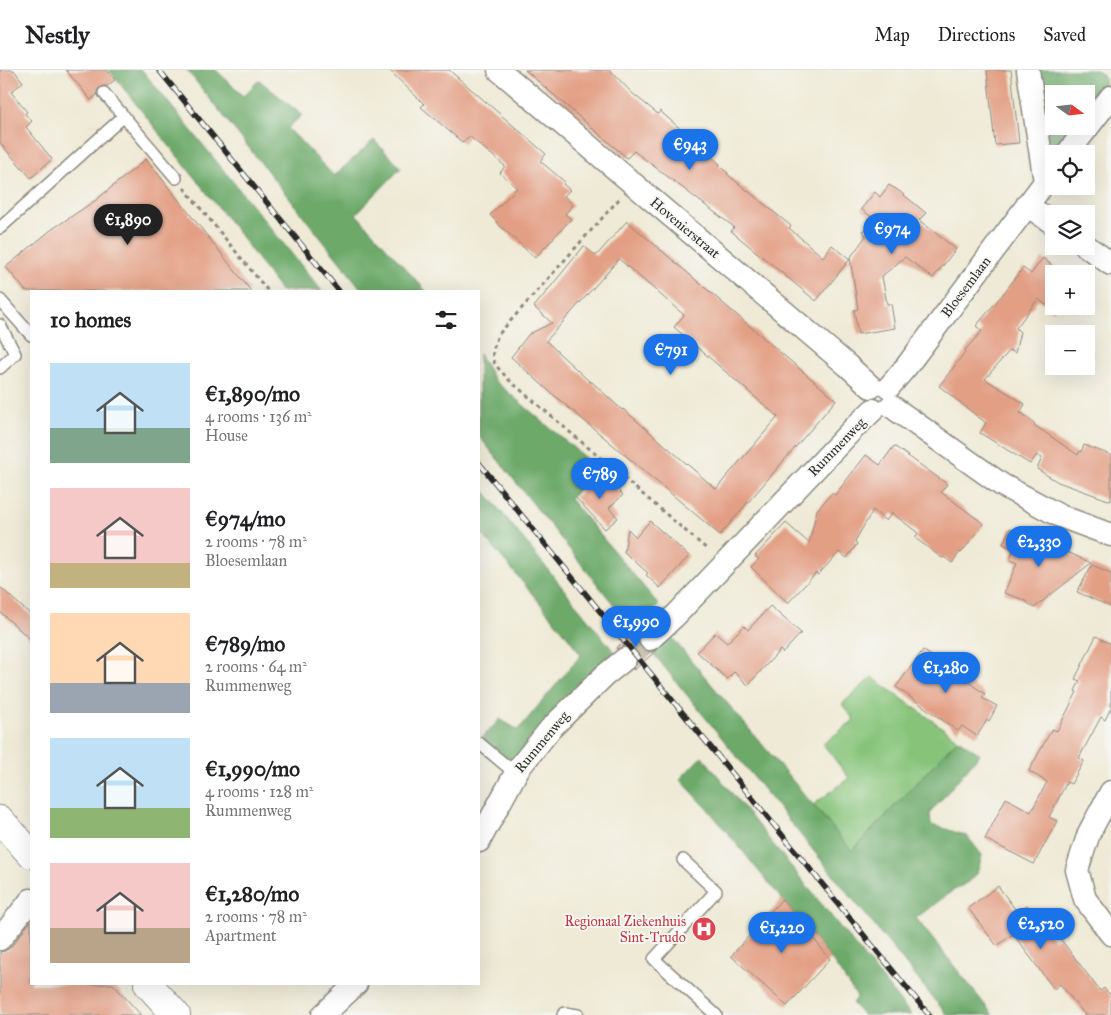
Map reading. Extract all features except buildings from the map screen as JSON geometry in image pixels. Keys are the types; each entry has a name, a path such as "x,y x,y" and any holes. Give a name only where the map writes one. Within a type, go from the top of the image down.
{"main road":[{"path":"0,820 30,853"},
{"path":"149,985 176,1015"}],"street":[{"name":"Hovenierstraat","path":"499,70 881,398"},
{"path":"1028,70 1045,156"},
{"path":"1074,145 1111,97"},
{"name":"Bloesemlaan","path":"881,398 1045,181"},
{"path":"1027,205 1045,218"},
{"path":"1095,252 1111,264"},
{"path":"881,398 1002,485 1060,516 1111,535"},
{"name":"Rummenweg","path":"650,639 725,565 881,398"},
{"name":"Rummenweg","path":"480,839 515,773 551,728 604,676 625,659"},
{"path":"1111,792 1089,833 1077,870 1085,899 1111,934"},
{"path":"0,939 30,901"},
{"path":"324,1015 355,985"}],"lane":[{"path":"104,93 176,178"},
{"path":"0,228 124,116"},
{"path":"0,300 30,334"},
{"path":"0,325 15,354 0,368"},
{"path":"480,744 515,773"},
{"path":"683,860 716,891 654,959 716,1015"},
{"path":"563,1015 565,1013 578,1015"}],"path":[{"path":"176,178 267,290"},
{"path":"633,184 498,335 492,350 493,362 509,380 725,565"}],"green space":[{"path":"109,70 142,70 321,290 280,290 237,231"},
{"path":"187,70 216,70 243,96 259,80 302,115 288,128 334,176 374,140 401,168 356,214 425,290 362,290"},
{"path":"1033,70 1097,70 1103,75 1105,80 1103,90 1095,102 1095,85 1045,85 1045,135 1070,135 1063,145 1047,145"},
{"path":"480,356 495,381 597,468 570,499 659,605 634,630 480,437"},
{"path":"480,485 615,653 511,762 482,738 500,719 518,730 581,655 480,531"},
{"path":"669,634 852,851 958,739 980,754 930,813 931,825 967,836 982,855 977,874 916,918 993,1015 947,1015 652,652"},
{"path":"872,677 958,739 852,851 813,805 849,778 823,744 854,720 842,704"},
{"path":"702,756 911,1015 863,1015 852,1003 857,997 831,959 707,808 680,779"}],"tunnel":[{"path":"625,659 650,639"}],"railway":[{"path":"159,70 338,290"},
{"path":"480,464 929,1015"}],"place":[{"name":"Regionaal Ziekenhuis Sint-Trudo","path":"704,929"}]}
